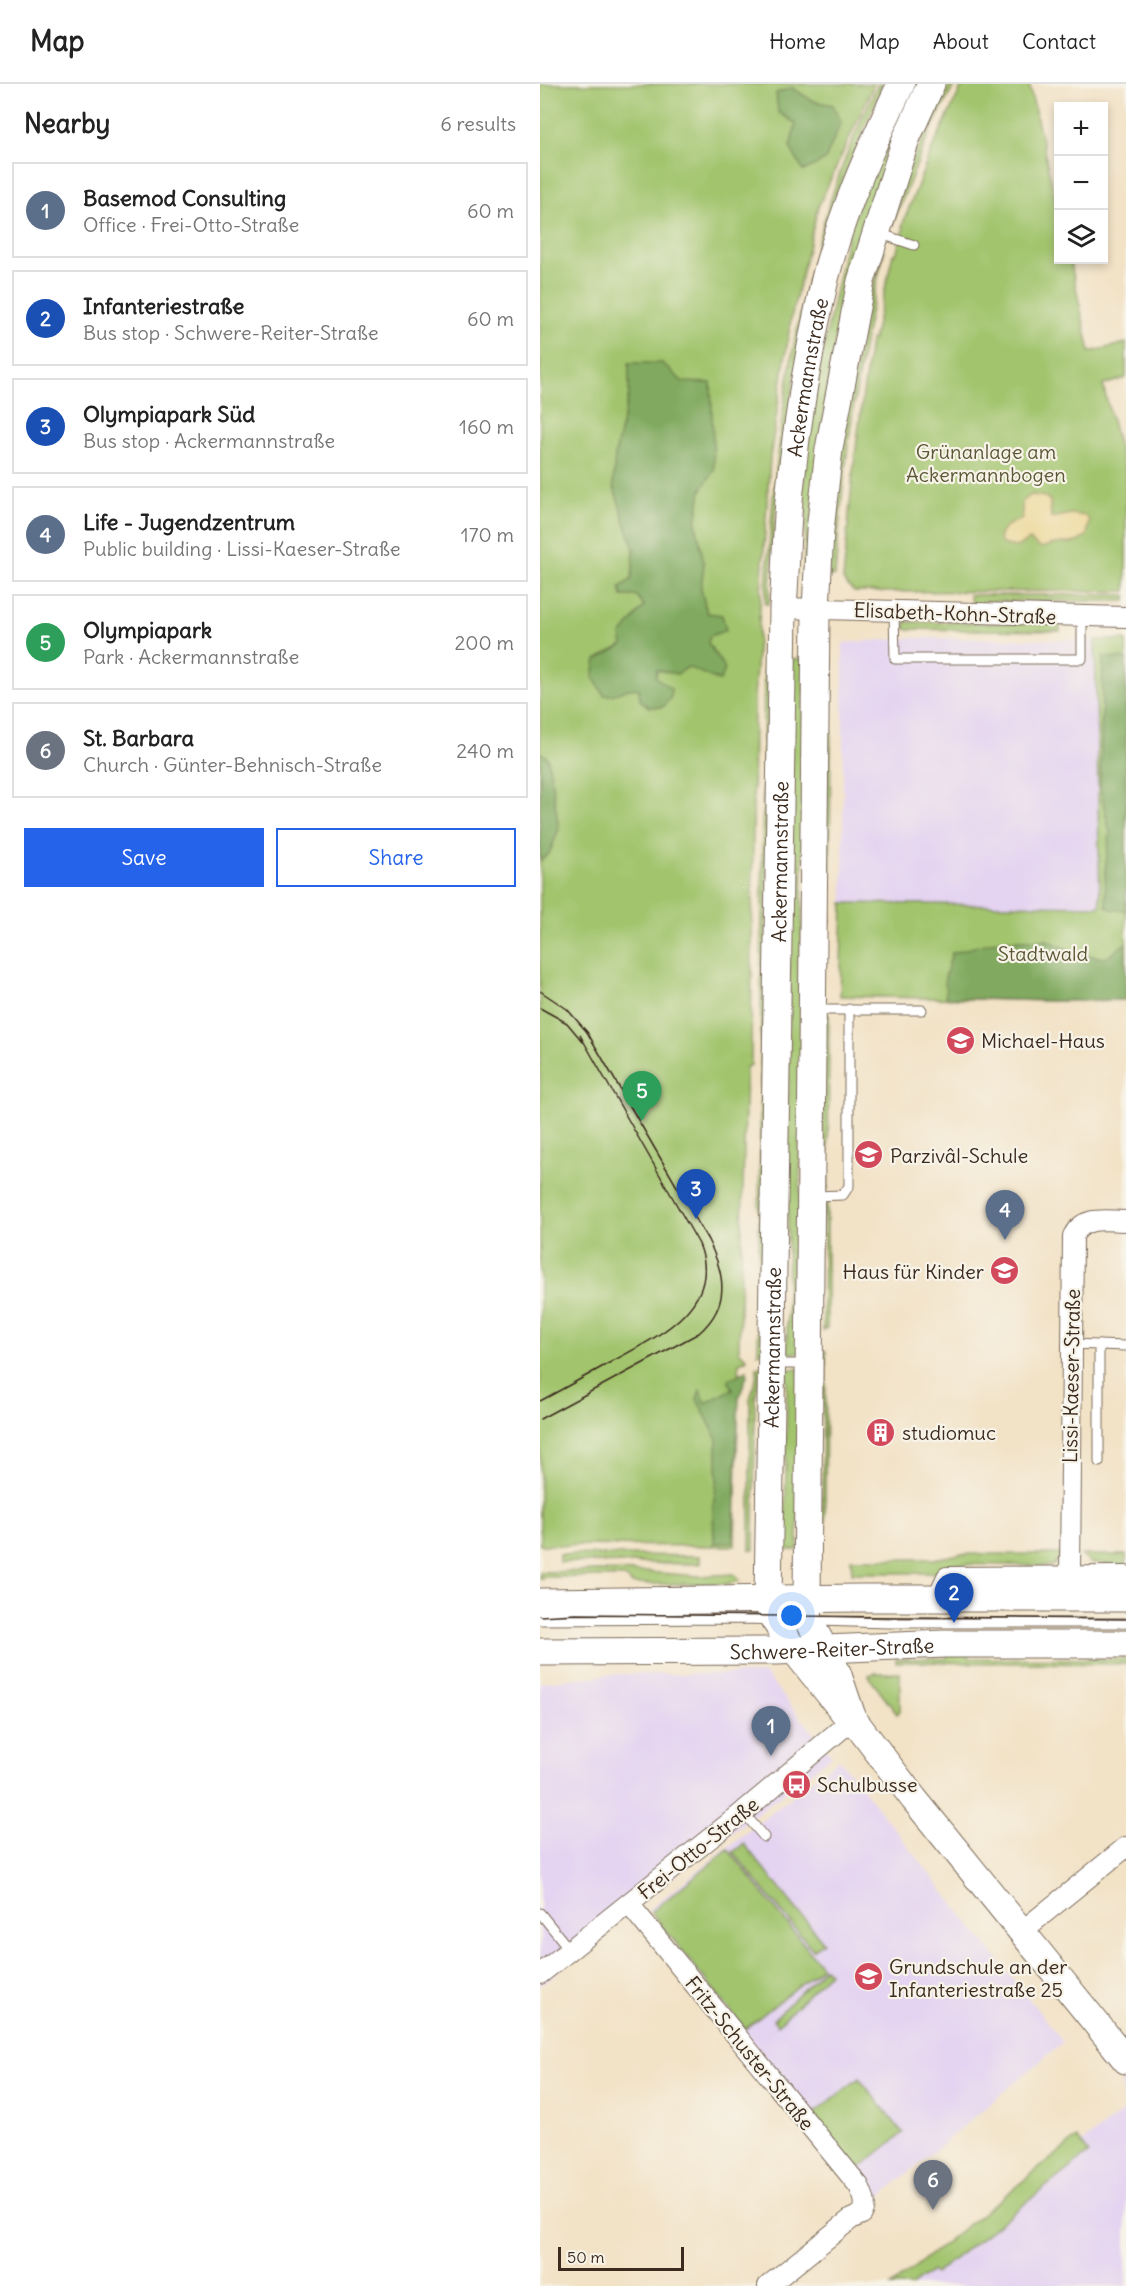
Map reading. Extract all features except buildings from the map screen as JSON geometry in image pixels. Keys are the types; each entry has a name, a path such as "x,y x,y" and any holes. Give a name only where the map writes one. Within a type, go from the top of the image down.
{"main road":[{"name":"Ackermannstraße","path":"771,1610 772,1364 783,608 790,490 804,385 826,278 845,213 867,156 901,84"},
{"name":"Ackermannstraße","path":"808,1610 816,609 821,521 829,448 861,280 906,140 932,84"},
{"path":"540,1602 808,1610 937,1598 1126,1598"},
{"path":"771,1610 794,1650 844,1715 853,1719"},
{"path":"808,1610 843,1685 853,1719 907,1791 1124,2055"},
{"name":"Schwere-Reiter-Straße","path":"540,1652 794,1650 956,1644 1126,1644"}],"street":[{"name":"Elisabeth-Kohn-Straße","path":"783,608 1126,617"},
{"name":"Lissi-Kaeser-Straße","path":"1070,1576 1073,1236 1078,1227 1088,1221 1126,1221"},
{"path":"937,1598 947,1576 1126,1576"},
{"name":"Frei-Otto-Straße","path":"540,1974 743,1812 830,1741 853,1719"},
{"path":"1021,1932 1126,1847"},
{"name":"Fritz-Schuster-Straße","path":"629,1904 859,2186 865,2205 862,2214 851,2218 768,2286"}],"lane":[{"path":"875,232 914,245"},
{"path":"894,612 895,659 1082,659 1082,617"},
{"path":"813,1010 922,1010"},
{"path":"812,1196 843,1195 849,1186 849,1010"},
{"path":"1071,1344 1126,1346"},
{"path":"1099,1346 1099,1462"},
{"path":"772,1364 810,1365"},
{"path":"540,1620 771,1610"},
{"path":"808,1610 1126,1623"},
{"path":"743,1812 764,1837"},
{"path":"540,1913 570,1950"}],"shaded area":[{"path":"911,638 1095,640 1100,906 843,903 843,643"},
{"path":"618,1674 765,1674 832,1756 663,1885 540,1986 540,1682"},
{"path":"839,1759 1063,2042 877,2199 648,1910"},
{"path":"1126,2054 1126,2286 892,2286 1125,2110 1118,2060"}],"green space":[{"path":"540,84 874,84 818,207 791,319 770,458 754,698 751,1065 746,1067 739,1351 747,1359 739,1363 735,1546 540,1545"},
{"path":"878,84 883,84 837,194 815,263 801,329 775,518 769,604 765,604 776,470 795,338 828,209 850,146"},
{"path":"909,84 922,84 868,210 843,301 826,395 805,584 803,584 806,517 802,490 811,407 849,228"},
{"path":"949,84 955,84 930,131 892,226 907,171"},
{"name":"Grünanlage am Ackermannbogen","path":"963,84 1029,84 1054,193 1054,264 1071,264 1090,352 1126,343 1126,378 1103,385 1126,476 1126,591 854,592 843,580 853,472 870,340 873,340 893,254 896,254 904,227 902,226 931,151"},
{"path":"792,88 813,101 833,105 841,122 825,160 803,171 790,147 796,124 778,112 776,93"},
{"path":"885,249 866,330 852,411 835,576 829,576 835,502 845,425 867,302"},
{"path":"629,363 662,363 683,382 711,383 714,470 701,490 696,523 704,563 701,589 707,613 722,615 726,630 710,636 708,643 725,669 720,681 688,667 677,674 657,670 656,677 671,689 671,697 663,707 649,707 640,700 639,689 634,688 604,695 593,677 596,660 623,645 621,635 644,606 637,596 622,596 620,587 632,579 634,549 613,485 615,454 629,394"},
{"path":"969,595 1126,595 1126,601 983,601 982,606 972,604"},
{"path":"905,622 1060,624 1060,631 905,629"},
{"name":"Stadtwald","path":"1095,640 1126,640 1126,1000 1053,1001 840,996 843,903 1100,906"},
{"path":"1103,657 1126,659 1126,911 1106,906 1105,870 1110,833 1100,788"},
{"path":"764,659 768,659 763,1353 758,1353"},
{"path":"791,659 804,659 799,1353 787,1353"},
{"path":"827,659 831,659 830,923 826,923"},
{"path":"540,752 548,758 559,829 549,854 540,861"},
{"path":"1000,940 1047,940 1078,954 1106,958 1126,943 1126,1000 1053,1001 946,998 945,977 952,953"},
{"path":"824,1015 829,1015 828,1189 823,1189"},
{"path":"827,1202 827,1328 823,1330 824,1205"},
{"path":"823,1351 826,1351 825,1528 822,1528"},
{"path":"757,1367 762,1367 755,1398 754,1550 750,1550 750,1399"},
{"path":"787,1369 799,1369 798,1550 785,1550"},
{"path":"747,1370 739,1398 733,1543 714,1543 713,1506 717,1480 717,1439 697,1399 700,1390 706,1403 733,1389 728,1380"},
{"path":"559,1554 700,1556 700,1564 559,1562"},
{"path":"960,1554 1062,1554 1053,1566 952,1564 946,1565 937,1573 852,1573 851,1559 934,1559"},
{"path":"1081,1555 1126,1555 1126,1565 1091,1563"},
{"path":"600,1571 699,1576 734,1574 740,1581 727,1584 632,1584 625,1577 543,1577 540,1579 540,1572"},
{"path":"947,1652 969,1652 969,1658 1126,1659 1126,1664 896,1662 896,1659 947,1658"},
{"path":"900,1673 900,1711 897,1714 872,1681 869,1675"},
{"path":"744,1844 823,1942 813,1950 733,1852"},
{"path":"728,1849 822,1967 745,2029 651,1912"},
{"path":"824,1968 829,1973 778,2025 773,2020"},
{"path":"859,2078 903,2133 858,2169 813,2114"},
{"path":"1077,2138 1089,2153 935,2274 932,2271 912,2286 891,2286"}],"sand":[{"path":"1031,495 1045,497 1050,501 1051,518 1071,514 1086,516 1089,520 1087,535 1075,542 1042,548 1030,540 1016,547 1002,544 999,538 1001,534 1008,526 1022,519 1022,502"}],"tram line":[{"path":"540,991 567,1009 587,1032 708,1240 718,1265 722,1289 716,1311 699,1333 540,1419"},
{"path":"540,1008 567,1023 583,1042"},
{"path":"540,1401 664,1331 694,1303 702,1286 704,1266 699,1244 580,1035"},
{"path":"540,1616 575,1614 1126,1619"}],"place":[{"name":"Michael-Haus","path":"960,1040"},
{"name":"Olympiapark","path":"642,1121"},
{"name":"Parzivâl-Schule","path":"869,1155"},
{"name":"Olympiapark Süd","path":"696,1219"},
{"name":"Life - Jugendzentrum","path":"1005,1240"},
{"name":"Haus für Kinder","path":"1005,1271"},
{"name":"studiomuc","path":"881,1432"},
{"name":"Infanteriestraße","path":"954,1623"},
{"name":"Basemod Consulting","path":"771,1756"},
{"name":"Schulbusse","path":"796,1784"},
{"name":"Grundschule an der Infanteriestraße 25","path":"868,1977"},
{"name":"St. Barbara","path":"933,2210"}]}
